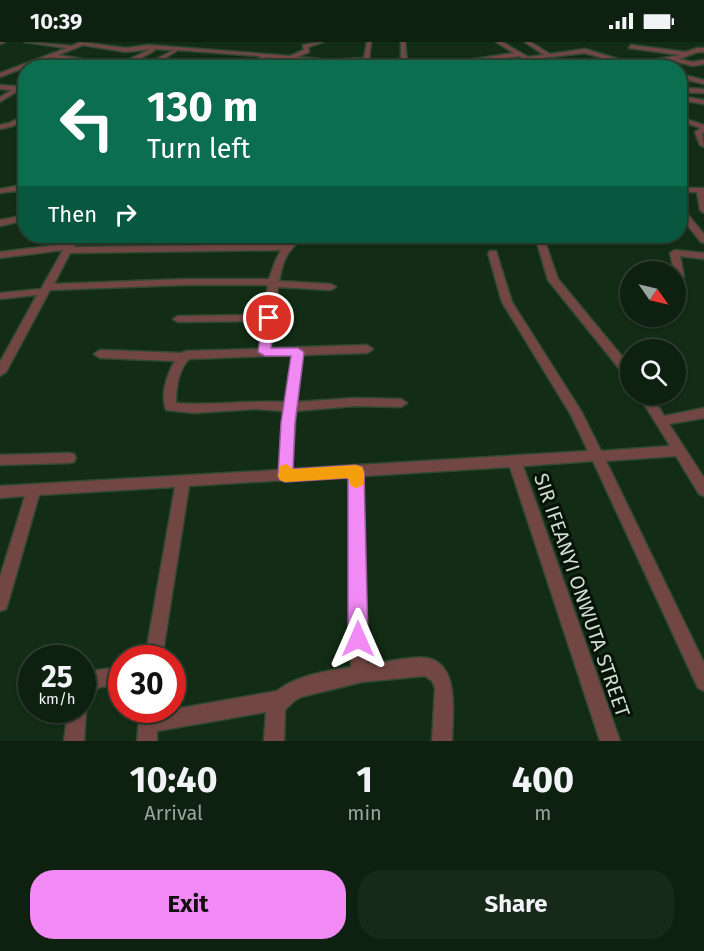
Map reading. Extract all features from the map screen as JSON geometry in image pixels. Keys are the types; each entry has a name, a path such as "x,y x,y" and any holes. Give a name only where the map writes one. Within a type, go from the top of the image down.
{"street":[{"path":"27,42 94,60"},
{"path":"131,60 166,42"},
{"path":"196,52 207,42"},
{"path":"291,58 307,51 304,46 321,42"},
{"path":"366,60 369,42"},
{"path":"402,60 403,42"},
{"path":"499,42 508,42"},
{"path":"499,42 533,60"},
{"path":"527,42 548,55"},
{"path":"27,60 55,48 70,47 81,43 126,50 156,48 266,55 302,60"},
{"path":"631,47 687,55"},
{"path":"33,60 55,48"},
{"path":"668,60 702,49"},
{"path":"159,60 177,50"},
{"path":"530,58 589,51 616,60"},
{"path":"482,60 520,54"},
{"path":"260,60 266,55"},
{"path":"226,59 242,60"},
{"path":"687,62 704,62"},
{"path":"1,71 18,64"},
{"path":"1,71 16,69"},
{"path":"687,78 704,82"},
{"path":"0,87 18,89"},
{"path":"687,90 704,91"},
{"path":"0,100 18,91"},
{"path":"687,100 704,102"},
{"path":"11,125 18,121"},
{"path":"687,122 704,128"},
{"path":"0,127 18,125"},
{"path":"704,128 698,132 704,146"},
{"path":"0,191 18,189"},
{"path":"702,190 704,210"},
{"path":"0,223 18,219"},
{"path":"687,219 704,240"},
{"path":"0,372 72,243"},
{"path":"150,243 150,248"},
{"path":"232,247 235,243"},
{"path":"265,352 272,283 287,247 293,243"},
{"path":"541,243 553,280 620,362"},
{"path":"0,255 69,248 287,247"},
{"path":"493,253 507,302 577,414 704,682"},
{"path":"676,261 675,253 704,256"},
{"path":"0,296 47,289 176,282 272,283 331,287"},
{"path":"178,319 269,318"},
{"path":"100,354 182,357 194,353 367,349"},
{"path":"285,476 290,407 298,352"},
{"path":"182,357 169,398 170,406 194,409 256,405 290,407 356,402 401,403"},
{"path":"651,405 704,490"},
{"path":"660,421 704,413"},
{"path":"0,492 679,451"},
{"path":"0,460 69,458"},
{"name":"SIR IFEANYI ONWUTA STREET","path":"515,462 610,741"},
{"path":"356,472 358,663 362,673"},
{"path":"156,645 183,482"},
{"path":"0,603 34,490"},
{"path":"148,724 280,700 295,690 362,673 427,667 439,675 444,688 442,741"},
{"path":"274,741 273,721 280,700"},
{"path":"74,741 76,723"}],"slow traffic":[{"path":"286,470 285,476 356,472 356,481"}],"route":[{"path":"269,318 265,352 298,352 288,423 285,476 356,472 358,639"}]}
